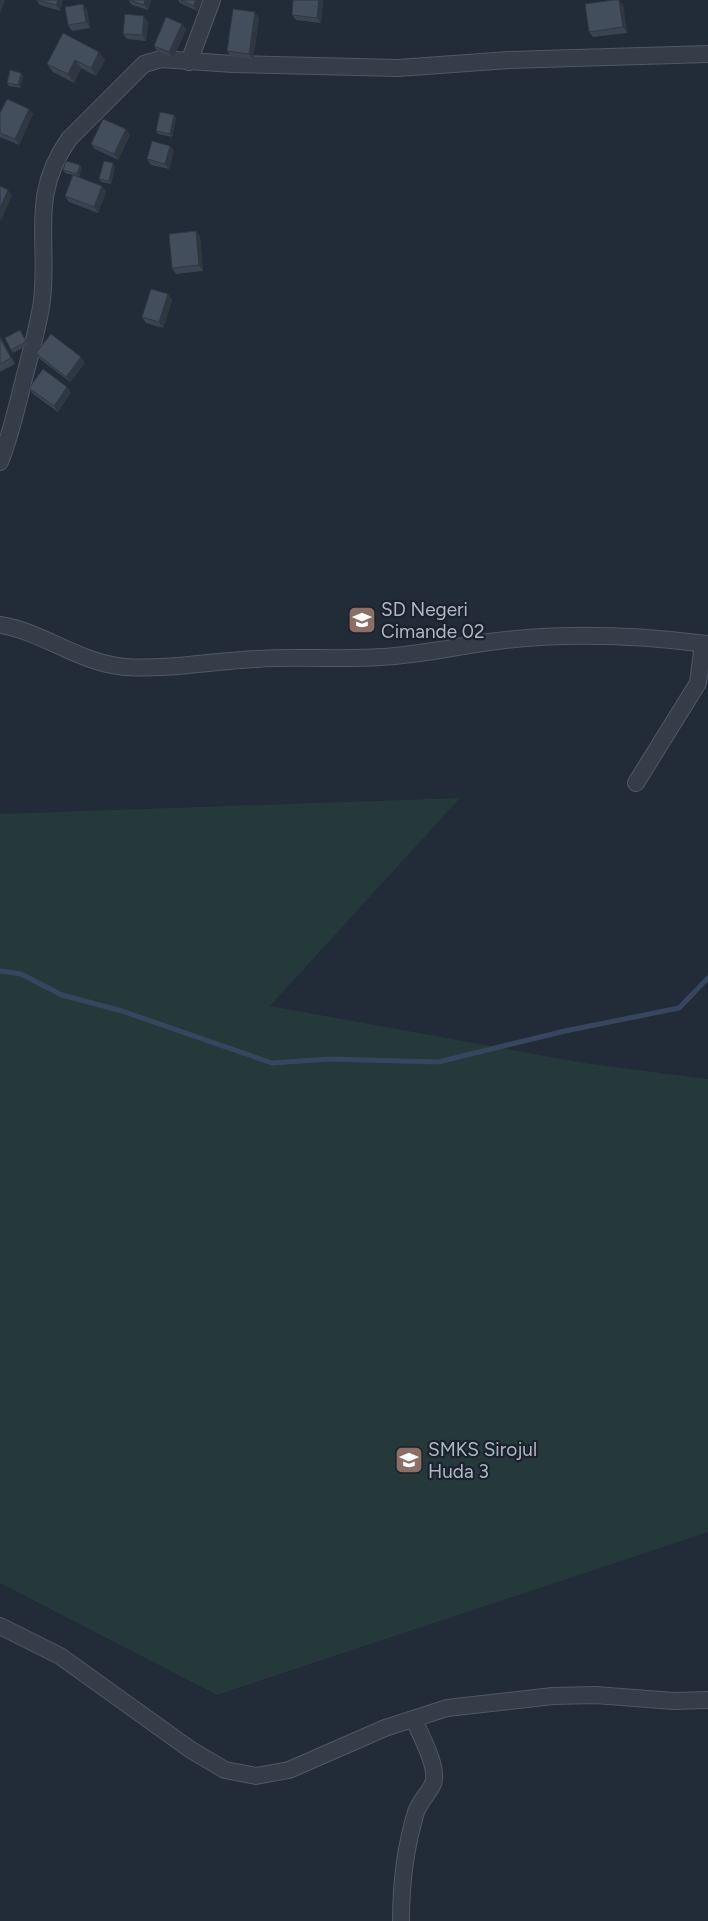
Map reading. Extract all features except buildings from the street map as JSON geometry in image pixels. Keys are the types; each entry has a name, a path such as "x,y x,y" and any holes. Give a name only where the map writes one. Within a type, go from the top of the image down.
{"street":[{"path":"189,62 212,0"},
{"path":"0,462 9,439 39,318 43,282 44,195 52,165 79,127 144,64 161,59 189,62 390,68 509,60 708,54"},
{"path":"0,625 29,632 96,661 141,667 256,659 381,657 432,652 498,641 545,638 623,636 706,644 698,683 636,783"},
{"path":"0,1626 60,1656 191,1750 225,1770 256,1776 289,1770 385,1728 447,1708 553,1696 595,1696 674,1701 708,1700"},
{"path":"401,1921 402,1880 411,1831 422,1797 434,1782 434,1769 414,1719"}],"shaded area":[{"path":"460,798 270,1006 584,1063 708,1079 708,1532 217,1695 0,1583 0,814"}],"waterway":[{"path":"0,971 21,974 62,995 122,1011 272,1063 330,1059 438,1062 565,1031 679,1008 708,978"}],"place":[{"name":"SD Negeri Cimande 02","path":"362,620"},
{"name":"SMKS Sirojul Huda 3","path":"409,1460"}]}
